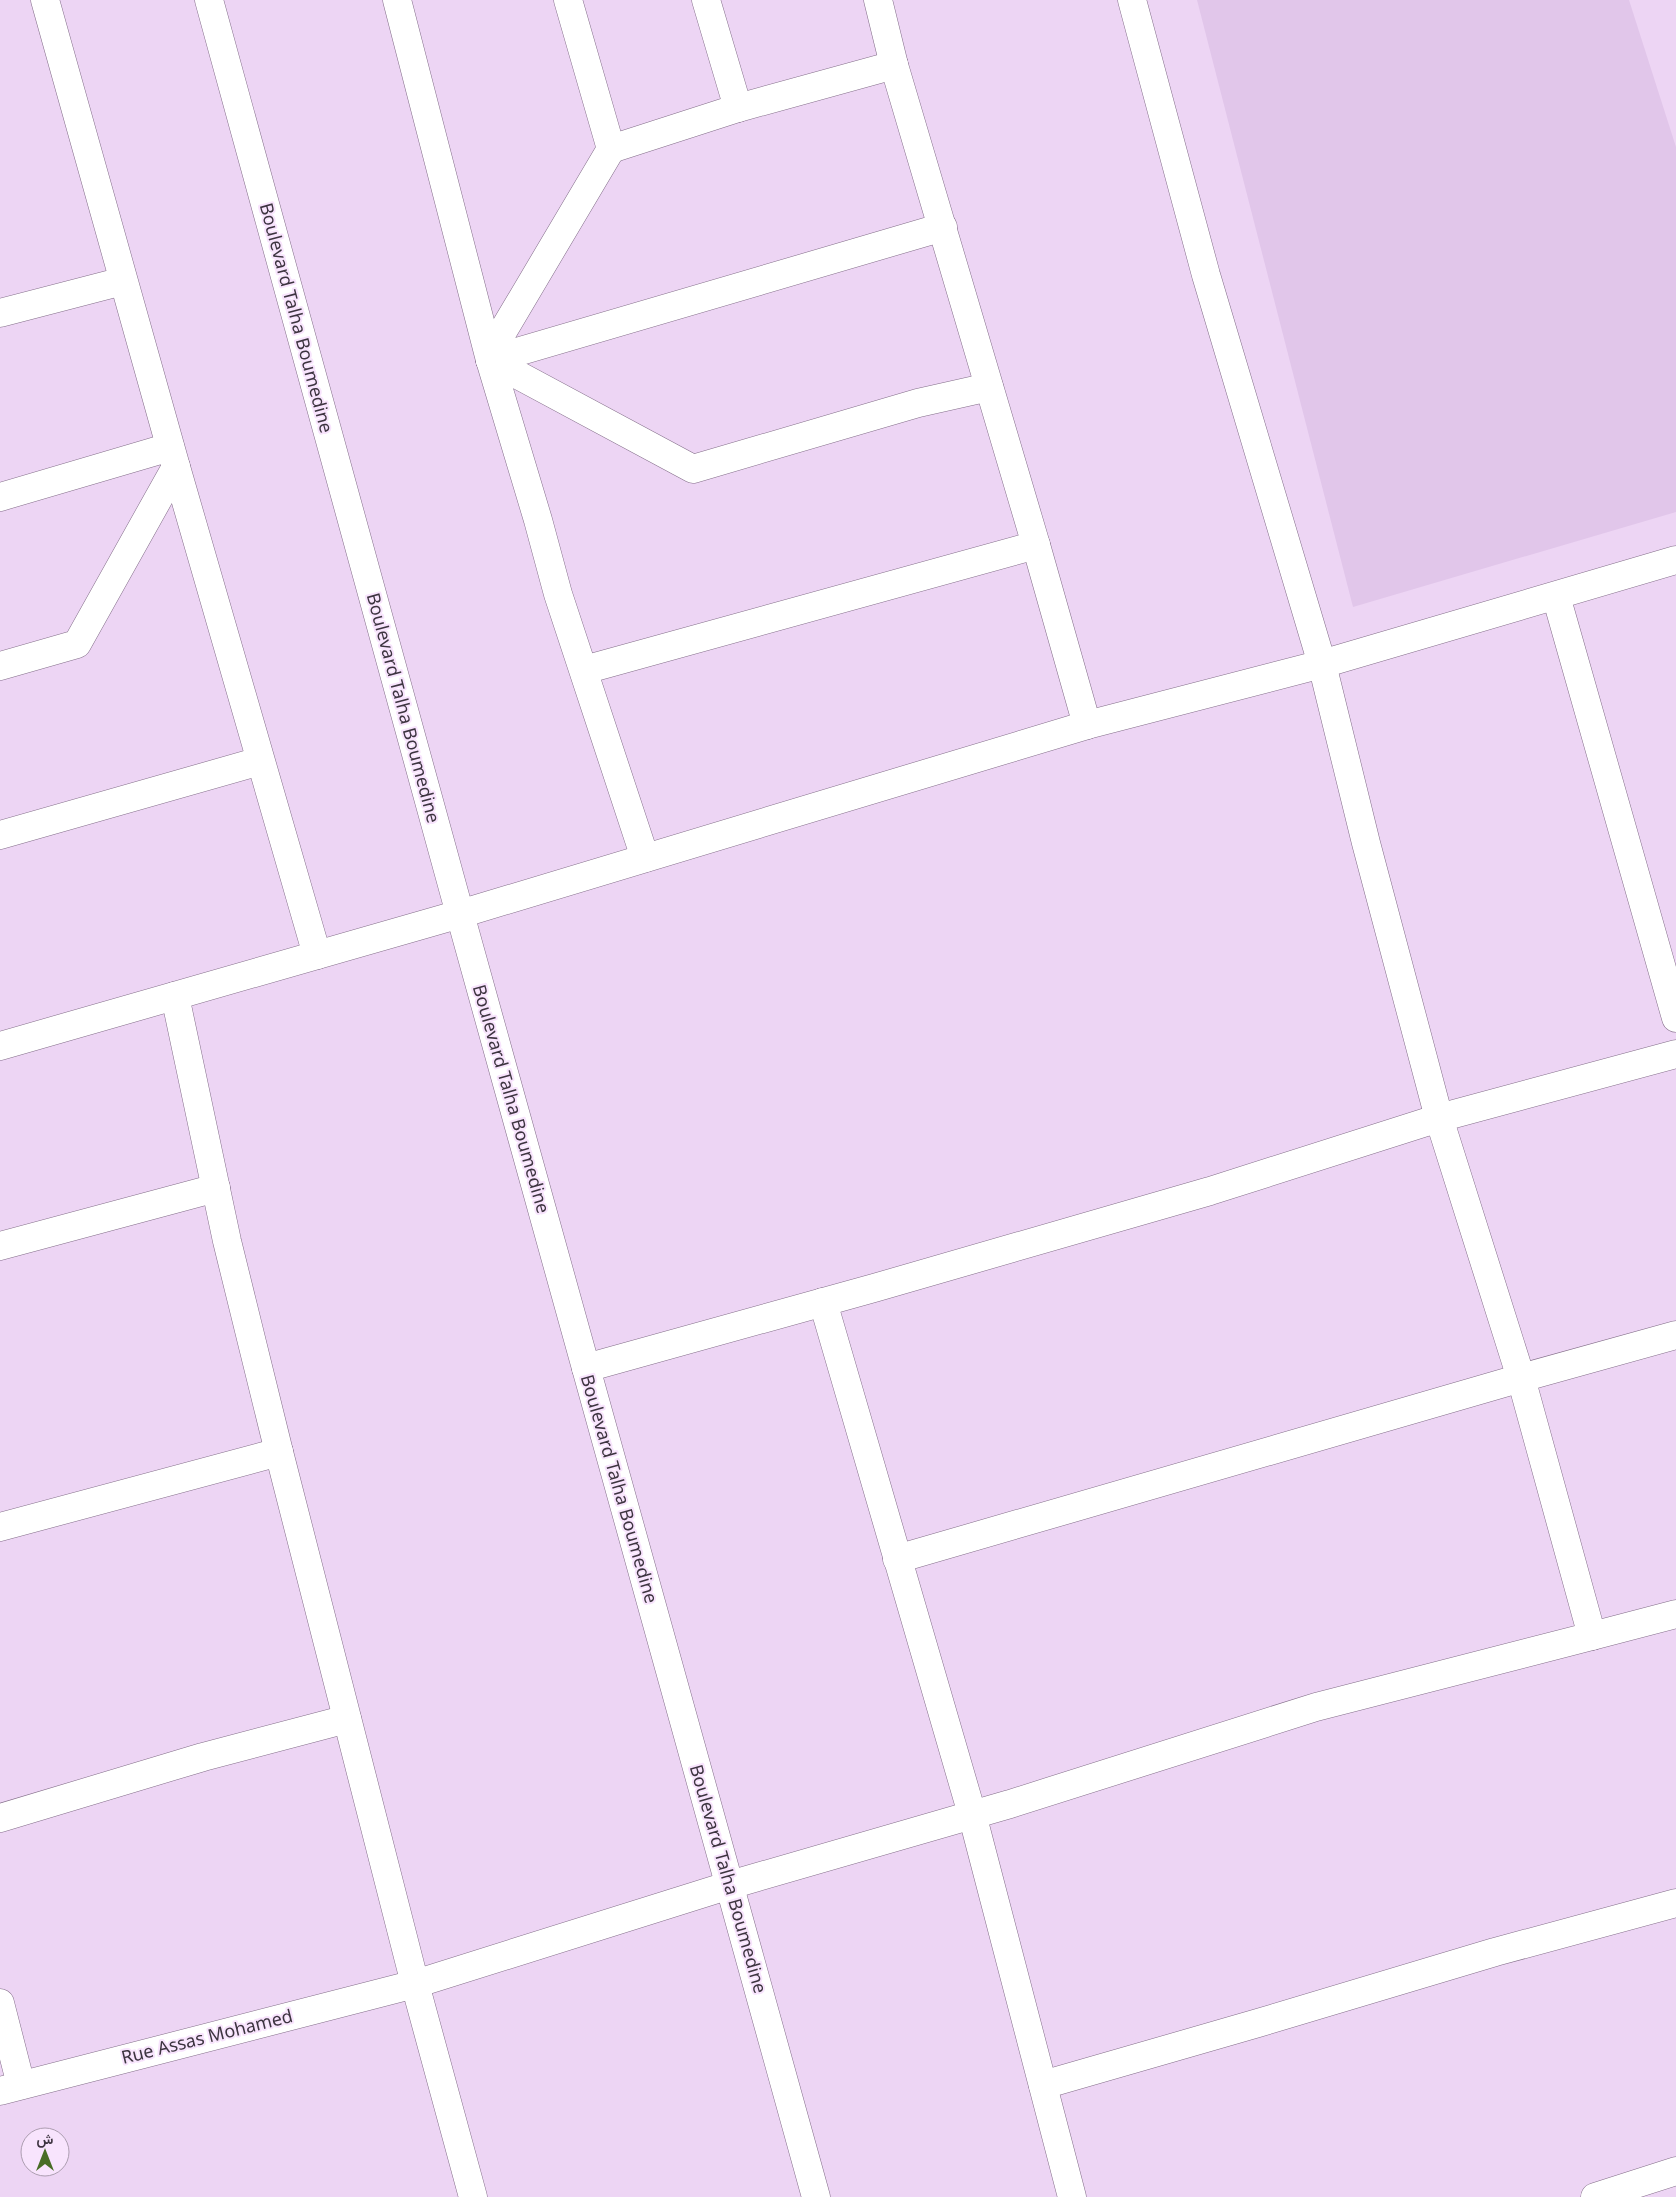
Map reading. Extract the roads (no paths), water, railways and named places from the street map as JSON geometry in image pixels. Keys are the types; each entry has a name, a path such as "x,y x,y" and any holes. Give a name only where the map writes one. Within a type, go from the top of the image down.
{"street":[{"path":"45,0 173,458 317,956"},
{"name":"Boulevard Talha Boumedine","path":"209,0 816,2197"},
{"path":"397,0 490,360 558,594 645,858"},
{"path":"568,0 611,149"},
{"path":"706,0 738,108"},
{"path":"878,0 894,65 1036,545 1087,725"},
{"path":"1132,0 1206,275 1322,664 1366,843 1439,1118 1522,1378 1592,1636"},
{"path":"490,360 503,331 611,149 738,108 894,65"},
{"path":"490,360 943,227"},
{"path":"0,313 123,281"},
{"path":"490,360 693,469 918,403 989,387"},
{"path":"0,496 173,458"},
{"path":"0,666 77,644 173,458"},
{"path":"584,670 1036,545"},
{"path":"0,1046 460,914 1087,725 1322,664 1676,560"},
{"path":"1556,596 1676,1018"},
{"path":"0,835 260,761"},
{"path":"175,996 216,1188 279,1452 415,1984 473,2197"},
{"path":"586,1368 1210,1191 1439,1118 1676,1054"},
{"path":"0,1246 216,1188"},
{"path":"822,1302 972,1814 1072,2197"},
{"path":"896,1559 1676,1335"},
{"path":"0,1527 279,1452"},
{"name":"Rue Assas Mohamed","path":"11,2088 415,1984 730,1885 972,1814 1316,1707 1676,1614"},
{"path":"0,1818 203,1757 347,1719"},
{"path":"1042,2085 1258,2024 1495,1952 1676,1903"},
{"path":"0,2003 11,2088"},
{"path":"1595,2197 1676,2171"}]}
